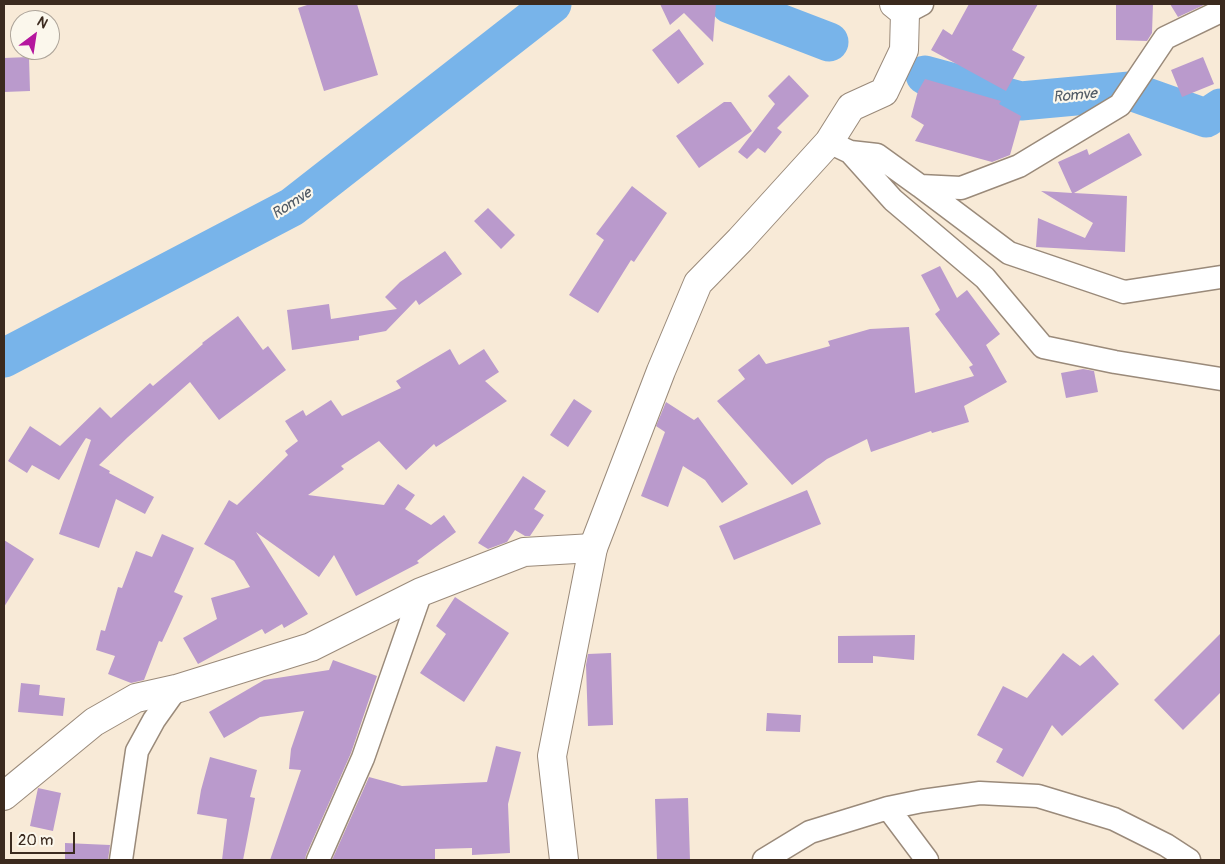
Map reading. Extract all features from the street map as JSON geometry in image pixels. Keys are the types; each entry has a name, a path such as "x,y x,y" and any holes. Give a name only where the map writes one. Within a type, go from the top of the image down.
{"main road":[{"path":"564,860 552,756 593,548 661,371 698,283 740,240 839,147 851,107 884,92 904,50 906,6"},
{"path":"4,796 94,722 136,698 176,689 312,647 421,592 524,552 593,548"}],"street":[{"path":"920,186 961,188 1019,166 1120,105 1165,38 1221,11"},
{"path":"839,147 877,154 1009,253 1124,292 1221,277"},
{"path":"839,147 893,200 985,278 1043,347 1115,362 1221,379"},
{"path":"318,860 363,758 421,592"},
{"path":"121,860 137,751 154,720 176,689"},
{"path":"764,860 810,832 888,808 980,793 1038,796 1114,819 1166,845 1189,860"},
{"path":"888,808 927,860"}],"building":[{"path":"310,4 357,4 378,75 324,91 298,8"},
{"path":"660,4 716,4 713,42 684,13 670,25"},
{"path":"969,4 1038,4 1012,50 1025,57 1006,91 931,50 943,29 952,35"},
{"path":"1116,4 1153,4 1152,33 1147,41 1116,40"},
{"path":"1170,4 1206,4 1178,17"},
{"path":"679,29 704,64 678,84 652,50"},
{"path":"1203,57 1214,84 1182,97 1171,70"},
{"path":"4,58 10,58 10,60 29,60 30,91 4,92"},
{"path":"789,75 809,96 777,128 782,132 765,153 758,148 747,159 738,152 775,104 768,96"},
{"path":"925,79 1001,101 999,104 1021,116 1010,155 992,162 915,141 924,125 911,117 918,91"},
{"path":"724,102 731,102 752,131 699,168 676,136"},
{"path":"1129,133 1142,155 1074,193 1127,196 1125,252 1036,247 1038,218 1085,238 1093,223 1041,191 1072,193 1058,162 1087,149 1089,155"},
{"path":"632,186 667,213 634,262 631,260 598,313 569,295 604,240 596,234"},
{"path":"488,208 515,235 501,249 474,221"},
{"path":"445,251 462,274 419,305 416,300 386,331 359,336 359,340 292,350 287,310 329,304 331,319 397,309 385,297 400,282"},
{"path":"940,266 957,298 967,290 1000,334 986,345 1007,382 964,406 969,422 932,433 931,431 871,452 867,439 827,459 792,485 717,401 745,379 738,370 759,354 766,364 830,346 828,341 870,329 909,327 915,393 974,376 969,367 973,365 935,314 940,310 921,275"},
{"path":"238,316 263,350 268,346 286,370 219,420 190,382 99,465 110,471 109,473 154,497 145,514 116,499 99,548 59,534 91,440 86,438 59,480 32,465 27,473 8,461 30,426 60,446 100,407 111,418 150,383 153,386 202,343"},
{"path":"450,349 459,365 484,349 499,372 485,381 507,401 436,447 434,444 406,470 379,441 341,466 344,469 308,495 384,505 398,484 415,495 405,509 431,525 444,515 456,532 417,561 419,563 356,596 334,555 319,577 256,532 308,614 284,628 282,624 265,634 262,629 198,664 183,638 217,619 211,598 250,587 234,561 204,544 229,500 237,505 288,455 285,451 298,441 285,421 303,410 306,416 331,400 342,416 401,388 396,381"},
{"path":"1083,369 1094,371 1098,392 1066,398 1061,373"},
{"path":"574,399 592,411 568,447 550,435"},
{"path":"666,402 694,420 698,417 748,484 722,503 705,480 683,466 668,507 641,496 665,432 656,426"},
{"path":"523,476 546,491 534,509 544,515 530,536 525,536 515,530 507,542 488,549 478,543"},
{"path":"807,490 821,524 734,560 719,526"},
{"path":"162,534 194,548 174,592 183,596 162,642 159,641 144,680 131,683 108,674 115,656 96,650 101,630 105,631 118,587 122,588 136,551 152,557"},
{"path":"4,540 34,559 4,607"},
{"path":"455,597 509,633 464,702 420,673 446,634 436,626"},
{"path":"1221,633 1221,692 1183,730 1154,700"},
{"path":"915,635 914,660 873,656 873,663 838,663 838,636"},
{"path":"611,653 613,725 588,726 586,665 588,654"},
{"path":"1063,653 1080,666 1093,655 1119,684 1062,736 1052,725 1023,777 996,762 1003,749 977,735 1003,686 1027,698"},
{"path":"333,660 377,676 351,753 305,860 270,860 301,770 289,769 291,749 304,711 260,717 224,738 209,712 264,680 329,670"},
{"path":"21,683 40,685 39,695 65,698 63,716 18,712"},
{"path":"767,713 801,715 800,732 766,731"},
{"path":"496,746 521,752 508,804 510,853 472,855 472,848 435,849 435,859 332,860 369,777 402,786 487,782"},
{"path":"210,757 257,770 250,797 255,798 243,860 222,860 227,819 197,814"},
{"path":"38,788 61,793 53,831 30,826"},
{"path":"688,798 690,860 657,860 655,799"},
{"path":"65,843 110,845 108,860 65,860"}],"waterway":[{"name":"Romve","path":"4,358 292,207 552,4"},
{"name":"Romve","path":"730,4 829,42"},
{"name":"Romve","path":"925,75 1021,101 1130,91 1206,118 1221,108"}]}
